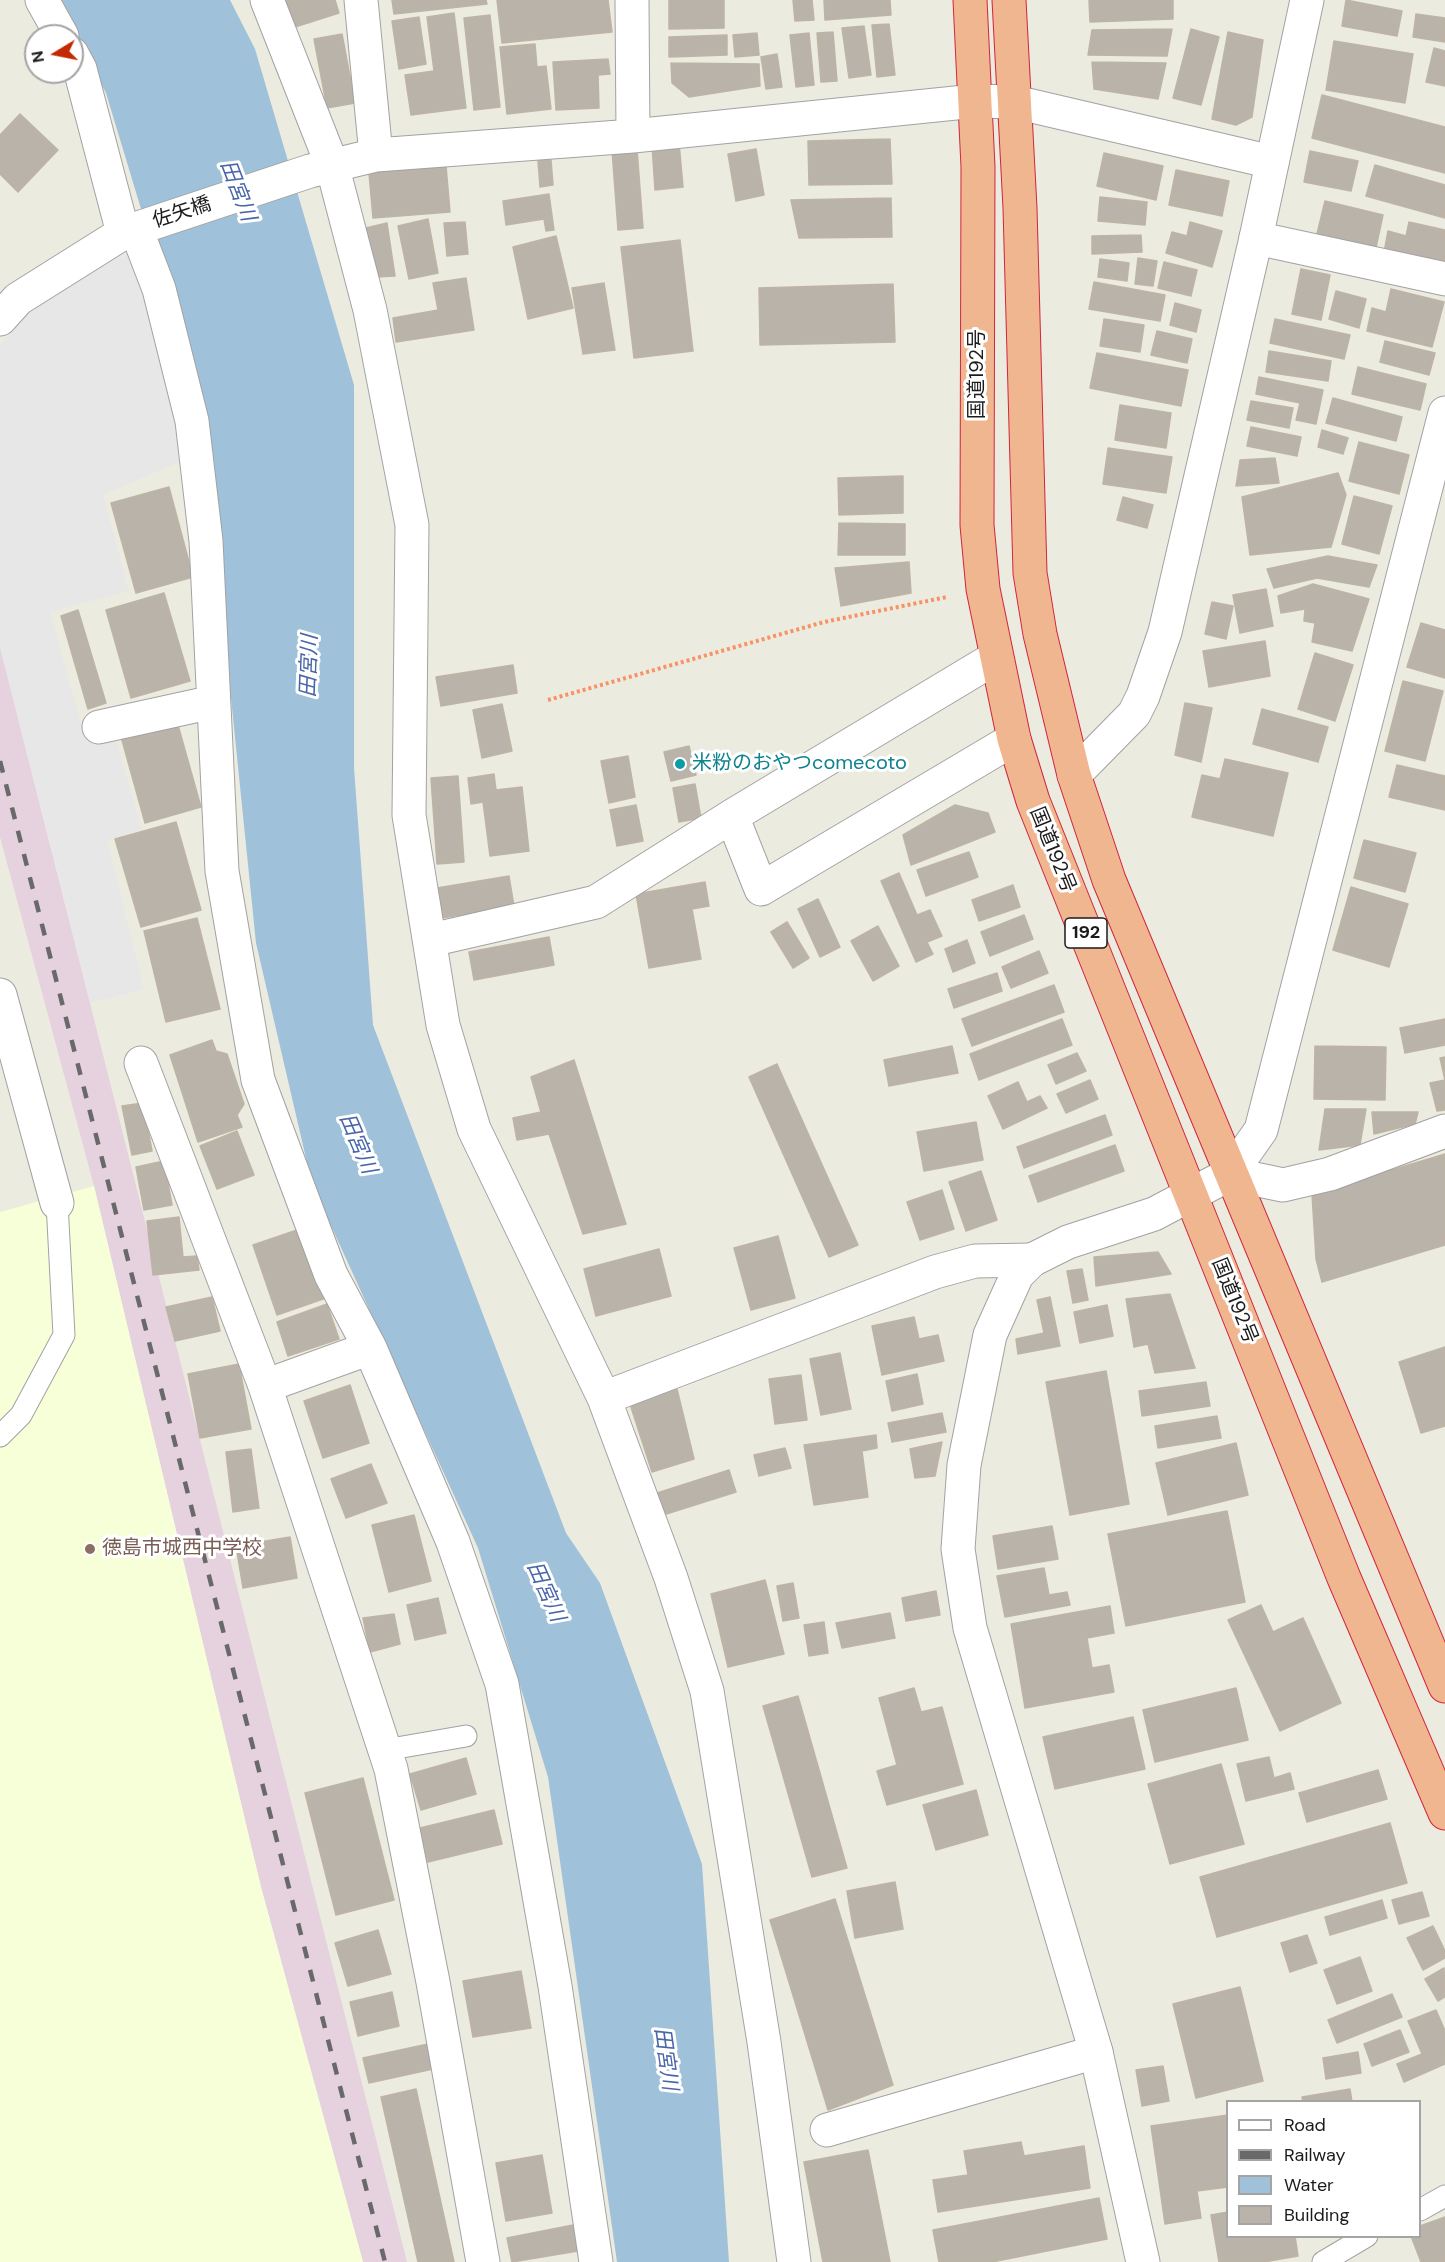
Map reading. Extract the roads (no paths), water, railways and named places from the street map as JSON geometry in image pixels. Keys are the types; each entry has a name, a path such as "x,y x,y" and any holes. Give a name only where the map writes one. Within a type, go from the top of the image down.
{"highway":[{"name":"国道192号","path":"970,0 978,167 977,525 983,590 995,658 1014,740 1033,801 1344,1578 1445,1813"},
{"name":"192","path":"1009,0 1020,208 1030,573 1040,633 1074,775 1109,880 1445,1686"}],"street":[{"path":"42,0 55,24"},
{"path":"267,0 370,310 412,525 409,815 443,1025 474,1128 604,1398 671,1578 707,1691 764,2042 794,2262"},
{"path":"361,0 376,155"},
{"path":"632,0 633,136"},
{"path":"1074,775 1134,714 1149,680 1165,632 1256,238 1307,0"},
{"path":"84,82 129,231 159,290 192,421 206,541 222,871 258,1080 331,1275 370,1348 453,1542 502,1684 555,1986 596,2262"},
{"name":"佐矢橋","path":"0,319 18,299 129,231 321,168 376,155 633,136 975,101 1014,102 1272,162"},
{"path":"1256,238 1445,279"},
{"path":"1143,2262 1096,2052 970,1628 958,1549 964,1465 990,1335 1017,1275 1032,1260 1068,1242 1154,1214 1230,1174 1261,1130 1445,412"},
{"path":"431,940 596,902 732,816 995,658"},
{"path":"99,727 213,702"},
{"path":"732,816 761,889 1014,740"},
{"path":"2,1006 57,1203"},
{"path":"141,1063 265,1386 385,1750 433,1982 483,2262"},
{"path":"1230,1174 1283,1185 1330,1174 1445,1131"},
{"path":"604,1398 935,1272 975,1262 1032,1260"},
{"path":"265,1386 370,1348"},
{"path":"827,2130 1096,2052"}],"lane":[{"path":"0,1436 21,1415 64,1335 57,1203"},
{"path":"385,1750 466,1736"},
{"path":"1421,2209 1445,2196"},
{"path":"1323,2262 1364,2238"}],"water":[{"name":"田宮川","path":"58,0 230,0 255,49 354,385 354,768 373,1025 566,1533 600,1583 702,1864 729,2262 617,2262 548,1777 478,1548 312,1184 256,943 226,649 209,434 106,93 84,50 84,24 70,24"}],"railway":[{"path":"0,761 385,2262"}],"place":[{"name":"米粉のおやつcomecoto","path":"680,764"},
{"name":"徳島市城西中学校","path":"90,1549"}]}
